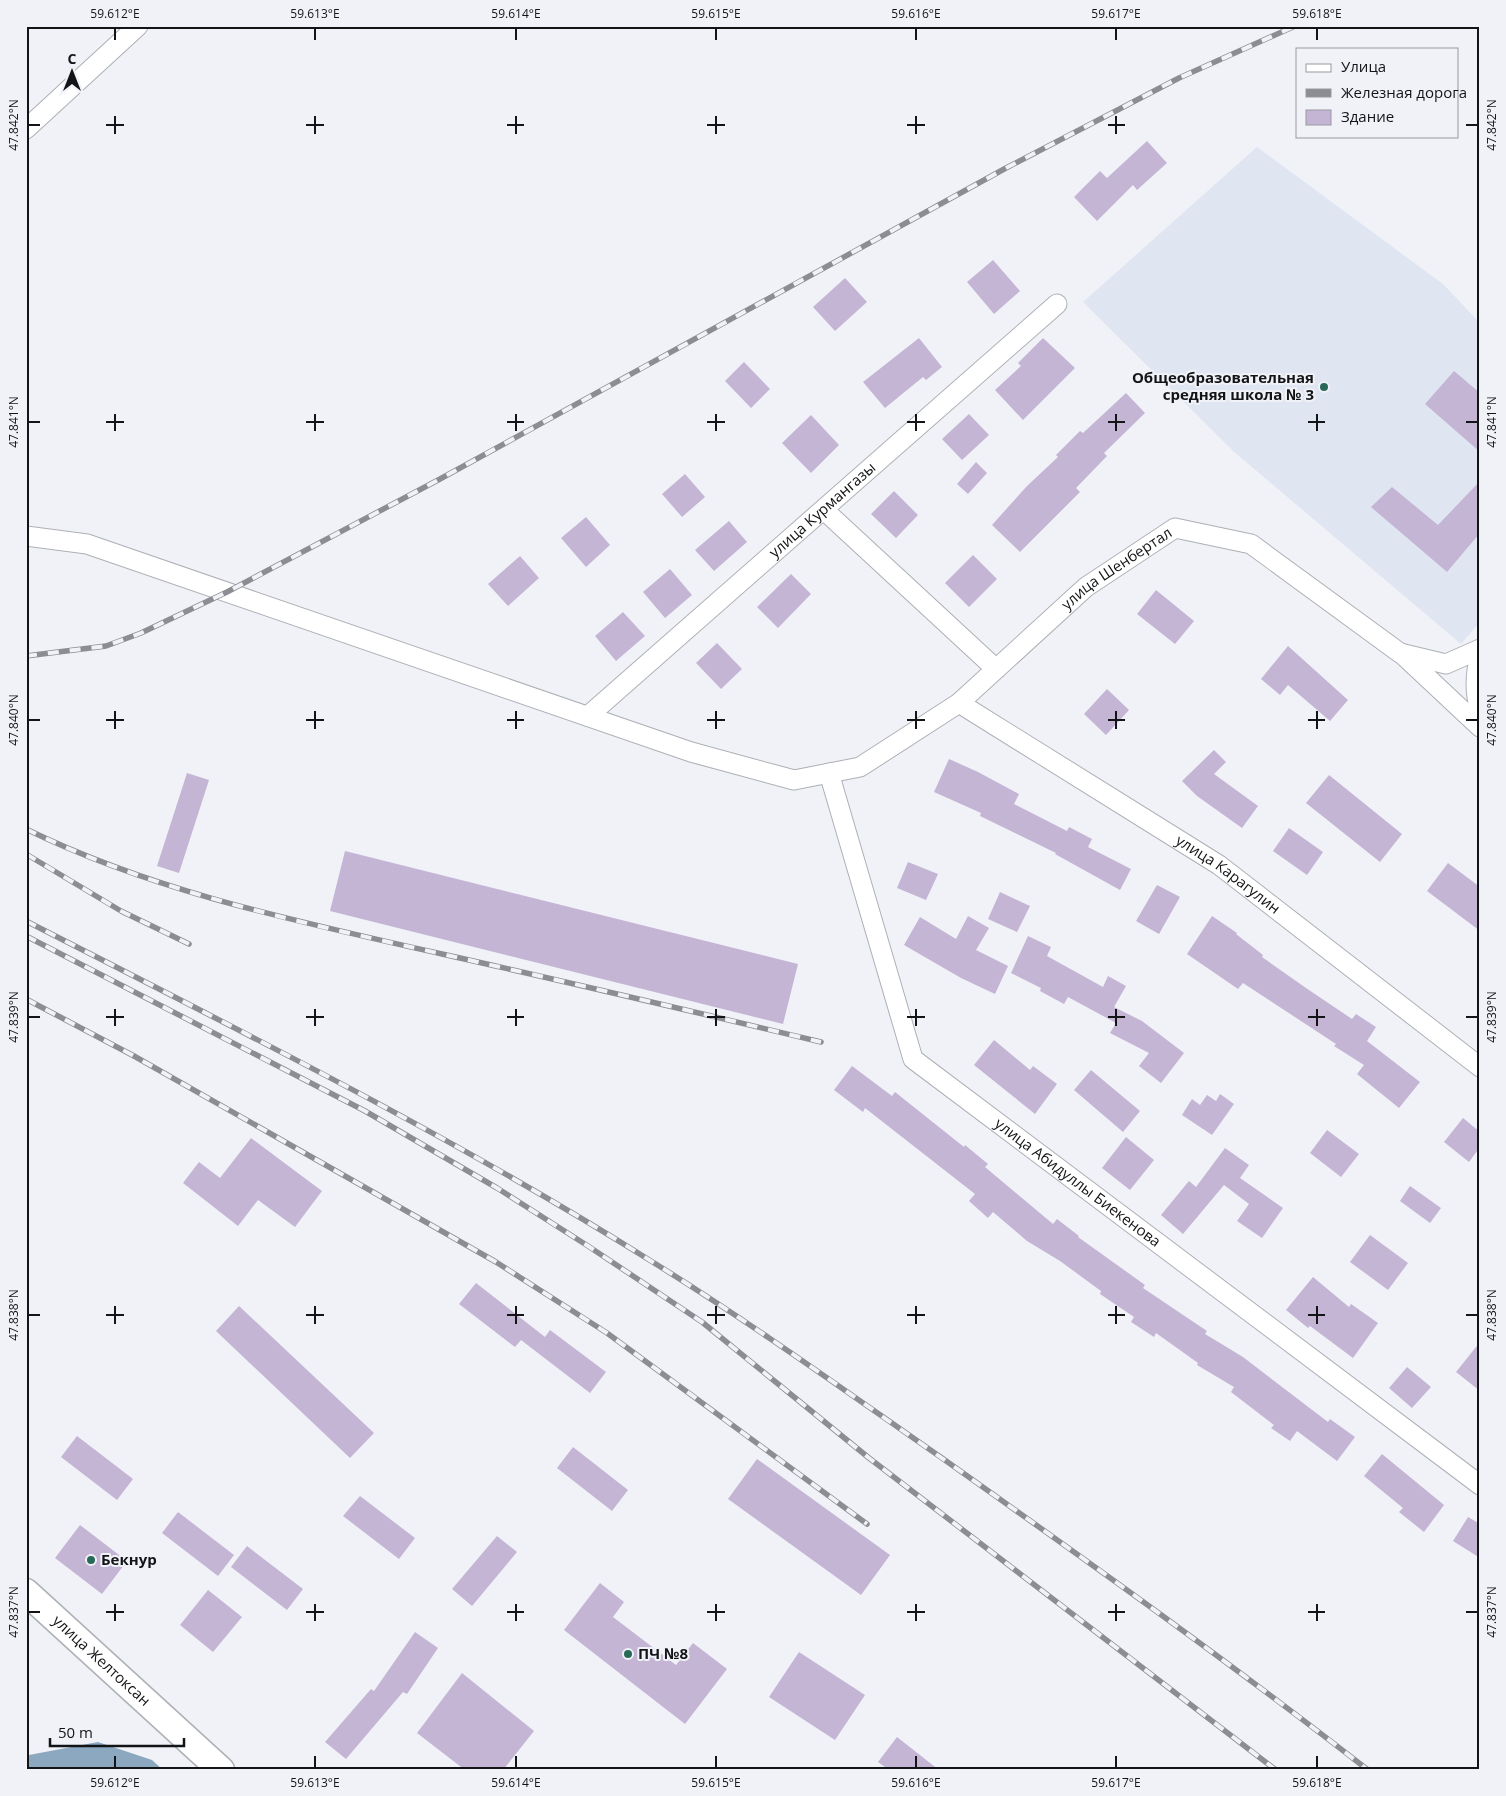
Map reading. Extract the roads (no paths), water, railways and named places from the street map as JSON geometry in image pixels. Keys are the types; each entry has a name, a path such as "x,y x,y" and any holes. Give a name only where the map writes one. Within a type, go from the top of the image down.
{"main road":[{"name":"улица Желтоксан","path":"26,1592 221,1770"}],"street":[{"path":"26,128 138,26"},
{"name":"улица Курмангазы","path":"588,716 1058,304"},
{"path":"824,510 996,669"},
{"name":"улица Шенбертал","path":"26,536 87,544 690,752 794,780 860,767 959,702 1086,587 1175,528 1251,544 1400,652 1446,664 1480,649"},
{"path":"1400,652 1480,727"},
{"path":"1480,656 1477,667 1476,688 1480,711"},
{"name":"улица Карагулин","path":"959,702 1219,865 1480,1067"},
{"name":"улица Абидуллы Биекенова","path":"828,773 914,1059 1480,1486"}],"water":[{"path":"98,1742 152,1760 163,1770 26,1770 26,1756"}],"railway":[{"path":"26,656 106,646 141,633 227,592 440,479 1006,168 1179,78 1295,26"},
{"path":"26,829 126,871 230,904 821,1042"},
{"path":"26,854 121,911 189,944"},
{"path":"26,921 342,1084 421,1127 575,1215 689,1285 801,1360 1055,1538 1317,1730 1368,1770"},
{"path":"26,936 365,1111 497,1188 702,1322 869,1458 1276,1770"},
{"path":"26,999 134,1056 496,1262 607,1333 867,1524"}],"place":[{"name":"Общеобразовательная средняя школа № 3","path":"1324,387"},
{"name":"Бекнур","path":"91,1560"},
{"name":"ПЧ №8","path":"628,1654"}]}
